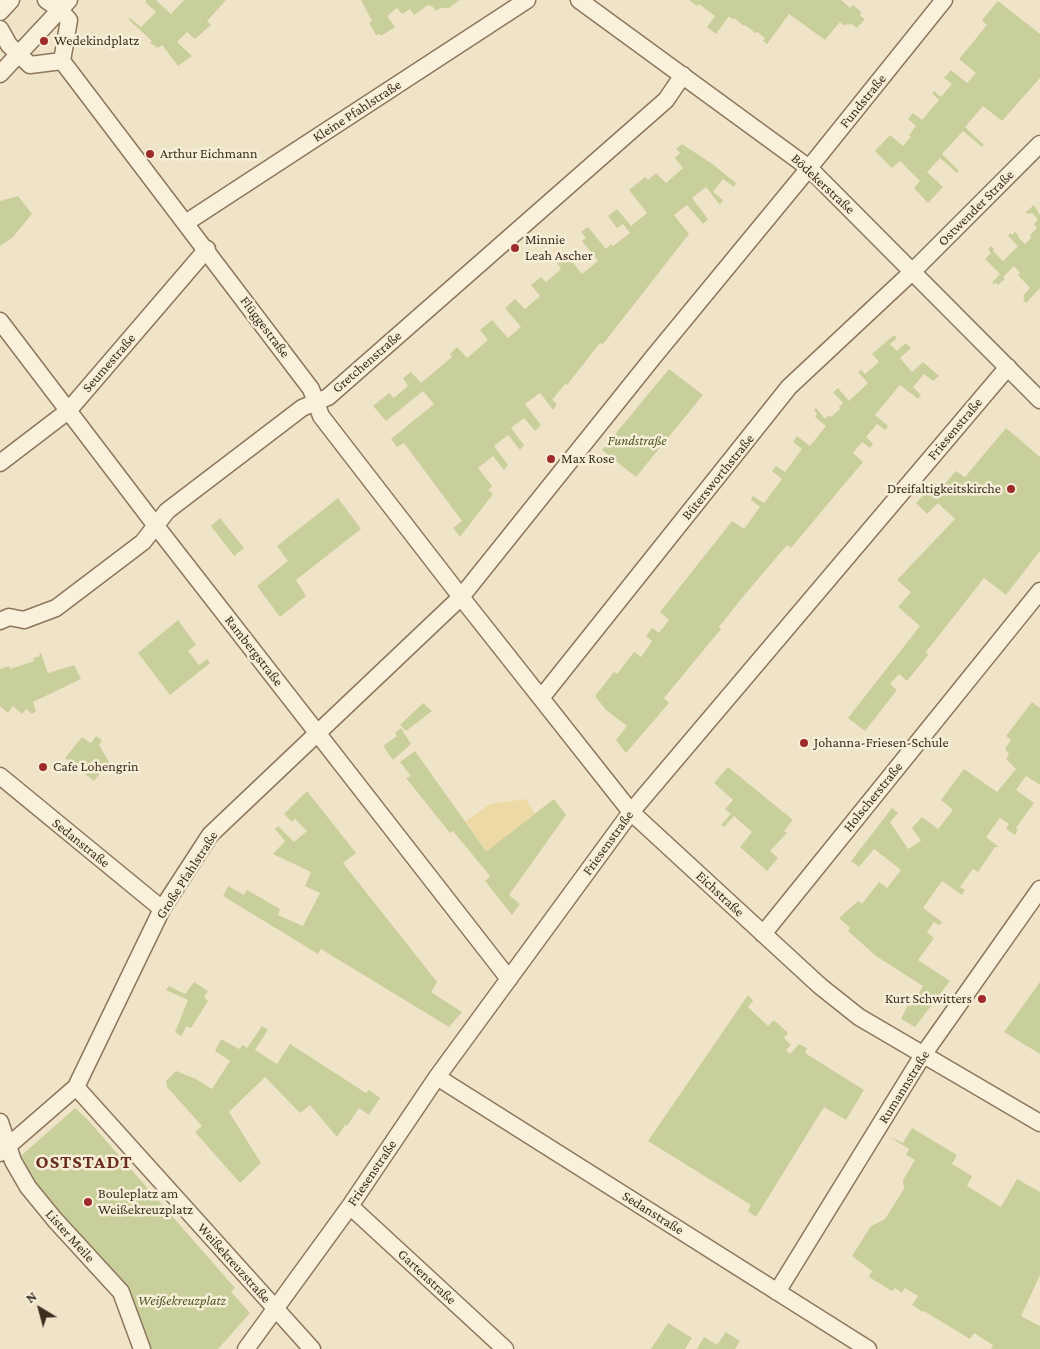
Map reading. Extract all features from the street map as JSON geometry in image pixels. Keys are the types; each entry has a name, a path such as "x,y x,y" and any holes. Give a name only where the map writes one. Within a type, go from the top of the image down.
{"street":[{"path":"0,12 11,0"},
{"path":"46,0 65,5"},
{"name":"Kleine Pfahlstraße","path":"187,222 527,0"},
{"name":"Bödekerstraße","path":"579,0 809,168 1040,400"},
{"name":"Fundstraße","path":"461,597 655,354 809,168 944,0"},
{"path":"0,74 65,5"},
{"path":"0,29 9,45 30,65 62,61 69,20 65,5"},
{"name":"Flüggestraße","path":"62,61 187,222 311,388 321,416 461,597"},
{"name":"Gretchenstraße","path":"0,621 9,618 24,620 56,608 143,542 167,511 302,408 328,397 666,100 683,75"},
{"name":"Ostwender Straße","path":"912,272 1040,144"},
{"name":"Seumestraße","path":"0,463 68,411 207,249"},
{"name":"Bütersworthstraße","path":"541,698 789,387 912,272"},
{"name":"Rambergstraße","path":"0,321 156,526 509,979"},
{"name":"Friesenstraße","path":"246,1349 350,1206 437,1077 631,812 1008,367"},
{"name":"Holscherstraße","path":"763,934 1040,590"},
{"name":"Eichstraße","path":"461,597 631,812 820,986 860,1016 1040,1123"},
{"name":"Große Pfahlstraße","path":"4,1150 76,1087 162,909 210,835 461,597"},
{"name":"Sedanstraße","path":"0,776 162,909"},
{"name":"Rumannstraße","path":"777,1292 924,1055 1040,889"},
{"name":"Sedanstraße","path":"437,1077 868,1349"},
{"name":"Weißekreuzstraße","path":"76,1087 312,1349"},
{"name":"Lister Meile","path":"0,1122 4,1150 28,1187 120,1292 142,1349"},
{"name":"Gartenstraße","path":"350,1206 505,1349"}],"green space":[{"path":"147,0 156,0 171,14 184,0 226,0 207,21 211,25 195,39 187,32 177,42 192,56 178,66 162,45 158,48 150,43 152,41 128,19 130,18 141,27 156,12 145,2"},
{"path":"361,0 460,0 449,8 441,8 435,11 433,7 428,5 414,15 410,9 402,14 397,8 387,16 395,27 381,36 379,34 376,35 369,23 372,21"},
{"path":"689,0 841,0 850,8 853,5 861,12 860,16 865,19 857,28 852,24 843,25 840,22 825,40 789,14 767,44 763,41 765,38 757,32 755,33 729,16 716,34 707,27 715,16 699,4 697,6"},
{"path":"998,1 1040,34 1040,78 1002,121 983,106 965,127 984,145 982,147 963,131 942,154 959,171 957,173 940,158 927,172 943,187 928,203 914,188 920,181 900,161 892,168 875,151 890,135 903,146 911,137 909,135 916,126 908,119 913,113 922,120 939,100 932,93 934,91 941,97 952,84 944,78 951,70 967,83 976,73 959,59 987,25 982,20"},
{"path":"682,144 711,163 736,183 734,187 723,179 713,192 723,200 720,205 706,187 692,198 708,219 703,224 687,205 674,215 689,234 603,344 600,343 567,385 565,384 552,400 557,404 553,410 540,393 525,404 541,425 535,431 524,418 511,428 524,445 520,450 508,435 494,446 508,465 504,470 493,456 478,468 492,486 488,490 493,494 460,537 453,528 462,521 404,443 397,447 391,439 434,404 423,391 386,421 373,406 389,393 394,398 408,386 403,378 411,372 421,383 452,357 450,354 457,347 467,358 488,340 480,330 492,320 508,338 521,327 505,308 515,299 525,309 540,296 531,285 541,277 546,282 561,269 557,263 567,255 582,274 598,261 582,241 586,238 581,232 588,227 606,249 630,233 623,224 617,228 608,216 617,209 631,226 647,213 629,190 645,177 648,180 656,173 666,183 683,168 675,158 680,153 676,149"},
{"path":"18,196 32,214 13,237 0,246 0,201"},
{"path":"1034,205 1040,215 1040,288 1026,303 1023,300 1025,298 1023,296 1030,288 1018,275 1020,273 1014,266 998,285 992,283 1000,274 985,259 991,253 988,249 991,246 994,249 993,251 1003,261 1018,246 1008,236 1010,233 1012,235 1015,232 1025,244 1031,238 1030,235 1037,228 1034,224 1038,219 1032,213 1028,214 1026,212"},
{"path":"894,335 897,338 890,344 897,351 906,343 911,348 900,358 912,372 923,362 939,376 933,381 924,374 913,387 921,395 918,399 900,385 875,415 888,426 885,430 877,424 866,437 873,444 870,448 862,442 853,453 863,462 791,548 787,545 742,598 719,627 721,629 664,698 669,703 626,753 616,740 627,726 606,710 595,696 614,672 617,674 634,652 641,657 652,641 646,636 652,628 659,633 669,620 660,612 732,521 744,529 760,507 751,500 752,497 764,503 782,479 772,471 776,466 785,472 802,449 793,442 797,436 810,446 826,426 815,417 817,414 814,410 816,408 825,419 829,415 831,417 840,409 839,407 843,403 833,392 838,388 849,401 868,383 858,372 861,370 865,374 879,362 872,354"},
{"name":"Fundstraße","path":"669,369 703,395 636,477 602,450"},
{"path":"1006,428 1040,457 1040,551 1006,595 984,578 926,652 928,655 907,681 899,674 890,684 897,690 865,731 848,718 920,626 898,607 911,592 897,580 955,519 938,503 927,514 916,503 935,483 941,488 956,471 965,477"},
{"path":"338,498 361,529 296,580 306,596 280,617 257,586 288,561 277,546"},
{"path":"220,518 244,548 234,556 211,526"},
{"path":"178,620 196,645 188,651 199,665 207,659 210,663 170,695 138,653"},
{"path":"41,653 48,673 74,665 81,679 33,702 36,711 32,714 26,709 22,714 13,706 8,713 0,706 0,669 9,666 10,669 34,661 33,658 40,656 39,654"},
{"path":"1032,702 1040,708 1040,785 1026,776 1016,790 1034,803 1016,828 1018,830 1015,835 1006,829 1009,824 1000,818 986,837 999,847 995,847 978,872 973,869 960,887 965,890 962,895 942,881 923,908 942,922 939,925 934,922 927,932 934,938 918,960 950,981 915,1027 901,1019 908,1005 911,1006 923,986 876,956 848,931 850,928 839,918 858,901 862,904 879,882 887,888 901,870 874,849 859,867 851,861 892,808 898,813 890,822 908,849 921,841 912,828 922,817 938,829 953,810 941,800 964,769 997,792 1016,769 1006,759 1009,754 1005,749 1011,740 1006,736"},
{"path":"423,703 432,711 406,731 400,725"},
{"path":"401,728 411,744 393,760 383,746 397,736 395,733"},
{"path":"96,736 102,740 99,745 109,762 94,781 65,758 82,737 91,743"},
{"path":"415,751 486,851 554,799 566,815 509,895 520,904 512,915 485,881 490,876 453,831 450,833 406,778 411,776 400,762"},
{"path":"728,767 793,820 784,831 787,833 770,851 778,858 767,871 740,847 752,832 734,816 724,827 721,825 731,814 725,809 733,800 714,783"},
{"path":"307,791 356,853 343,863 437,982 431,992 462,1012 449,1027 321,949 318,954 223,896 228,886 244,895 247,890 280,909 278,915 303,926 320,893 305,886 311,872 273,854 285,841 275,829 278,826 294,842 307,831 295,819 292,822 284,814"},
{"path":"194,982 208,991 204,997 208,1001 191,1028 187,1026 181,1036 175,1032 188,1000 166,990 169,986 185,994"},
{"path":"1040,982 1040,1054 1004,1032"},
{"path":"748,995 753,1001 748,1007 768,1026 774,1020 788,1033 784,1038 791,1045 786,1050 790,1054 799,1044 807,1048 805,1053 864,1090 846,1120 824,1107 756,1217 748,1211 751,1205 648,1141"},
{"path":"262,1026 268,1030 255,1050 277,1064 290,1044 366,1093 369,1090 380,1098 369,1115 359,1108 337,1137 310,1105 300,1113 265,1077 229,1112 261,1163 240,1183 195,1132 202,1126 167,1087 166,1081 176,1071 196,1079 212,1089 230,1061 215,1051 221,1039 239,1049 243,1045 247,1048"},
{"name":"Weißekreuzplatz","path":"75,1108 87,1119 235,1288 231,1292 250,1313 218,1349 148,1349 127,1291 35,1185 21,1156"},
{"path":"912,1128 957,1155 952,1164 972,1176 967,1186 1001,1207 1017,1179 1040,1192 1040,1275 1021,1316 1040,1326 1040,1349 991,1349 993,1345 974,1333 970,1339 912,1305 918,1296 905,1288 902,1293 895,1288 892,1291 869,1277 872,1271 852,1256 871,1226 885,1219 904,1189 903,1180 915,1160 906,1155 909,1149 888,1136 903,1143"},
{"path":"668,1323 692,1338 685,1349 651,1349"},
{"path":"726,1332 740,1341 735,1349 697,1349 704,1337 717,1345"}],"sand":[{"path":"526,799 535,814 487,851 465,822 490,804"}],"place":[{"name":"Wedekindplatz","path":"44,41"},
{"name":"Arthur Eichmann","path":"150,154"},
{"name":"Minnie Leah Ascher","path":"515,248"},
{"name":"Max Rose","path":"551,459"},
{"name":"Dreifaltigkeitskirche","path":"1011,489"},
{"name":"Johanna-Friesen-Schule","path":"804,743"},
{"name":"Cafe Lohengrin","path":"43,767"},
{"name":"Kurt Schwitters","path":"982,999"},
{"name":"Bouleplatz am Weißekreuzplatz","path":"88,1202"}],"district":[{"name":"OSTSTADT","path":"84,1162"}]}
